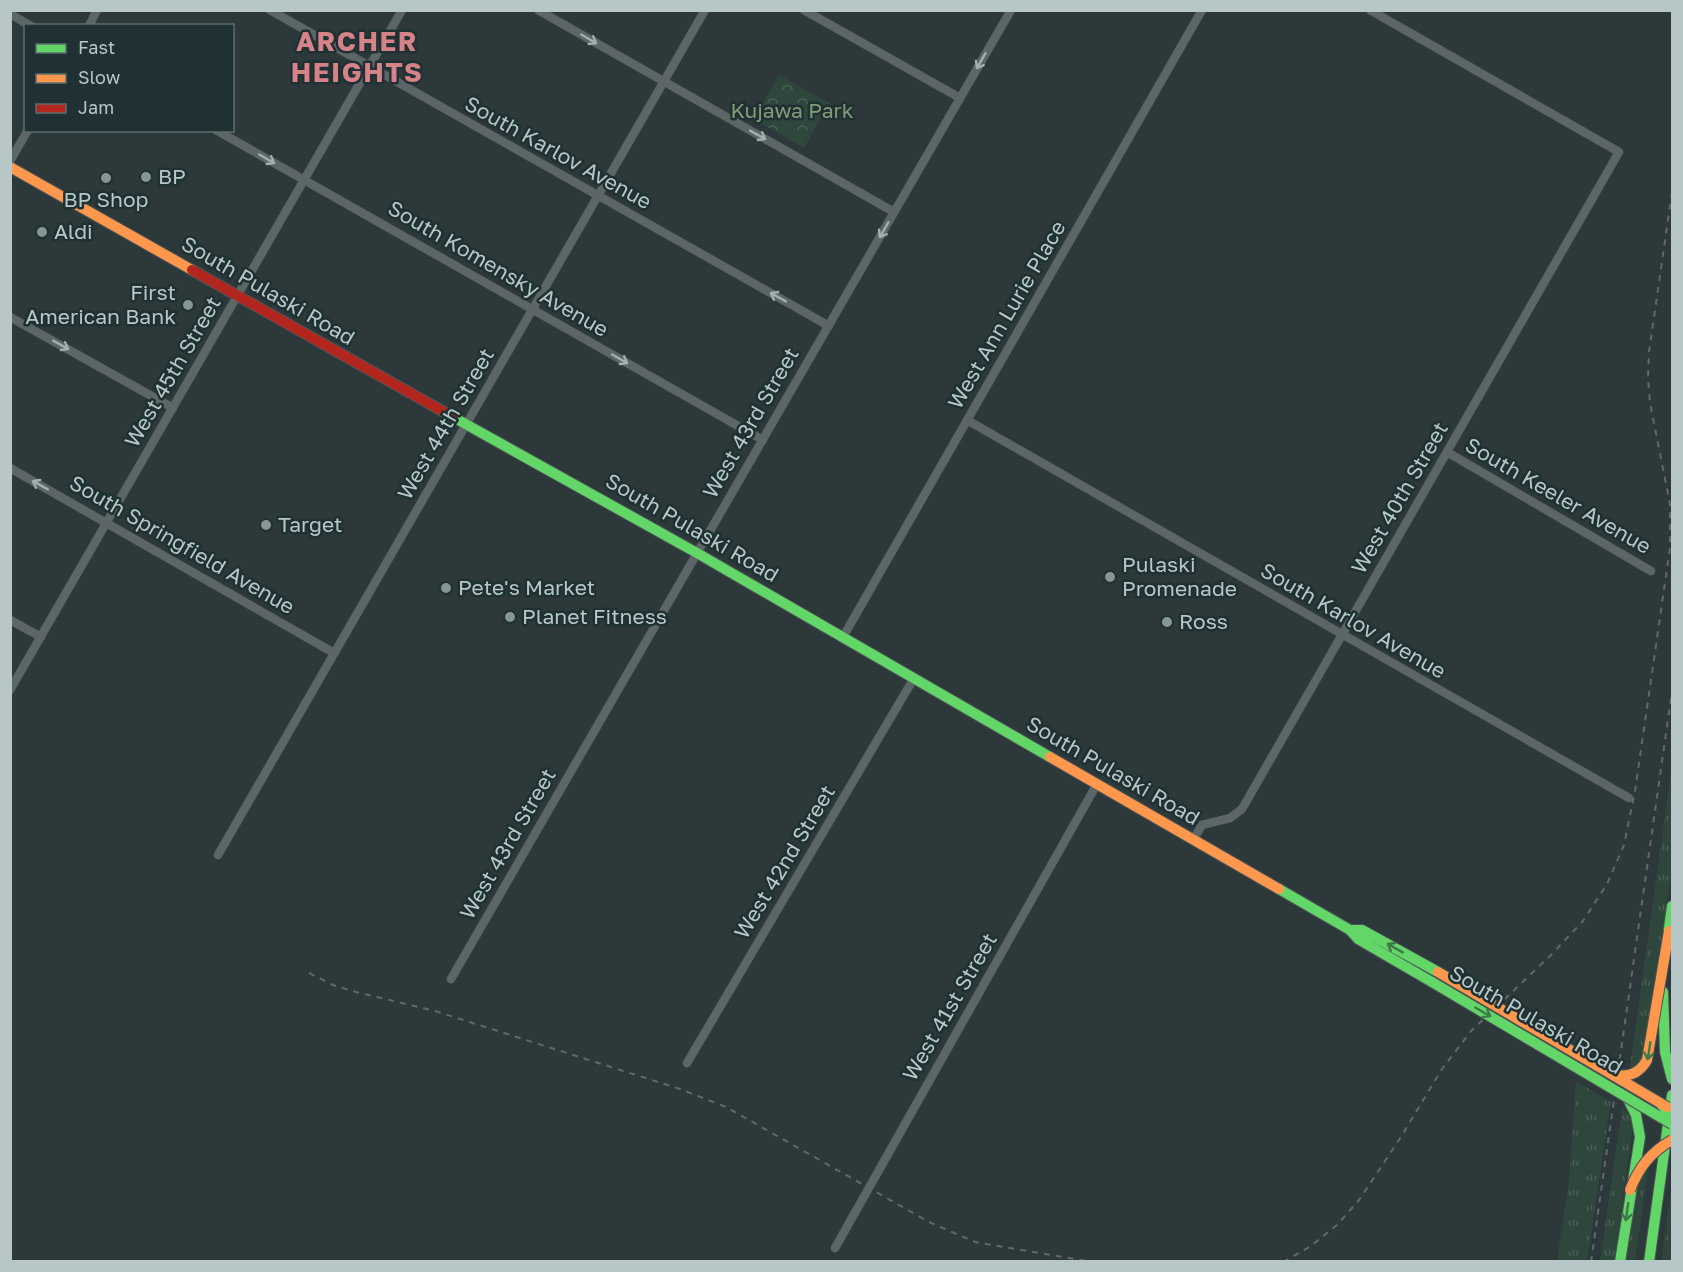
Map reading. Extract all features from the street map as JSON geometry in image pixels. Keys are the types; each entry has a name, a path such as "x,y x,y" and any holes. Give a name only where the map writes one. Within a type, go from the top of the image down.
{"main road":[{"name":"South Pulaski Road","path":"10,168 697,553 1350,930 1358,939 1672,1124"},
{"path":"1672,906 1663,976 1662,1022 1665,1052 1672,1078"},
{"name":"South Pulaski Road","path":"1350,930 1362,930 1438,972 1669,1107 1672,1117"},
{"path":"1612,1074 1618,1076 1637,1074 1643,1069 1647,1060 1669,931"},
{"path":"1626,1095 1669,1107"},
{"path":"1620,1262 1640,1137 1640,1122 1626,1095"},
{"path":"1649,1262 1672,1095"},
{"path":"1630,1190 1640,1167 1649,1156 1672,1140"}],"street":[{"path":"89,24 97,10"},
{"name":"South Karlov Avenue","path":"270,10 829,326"},
{"name":"West 45th Street","path":"10,690 402,10"},
{"path":"538,10 894,212"},
{"name":"West 44th Street","path":"218,855 705,10"},
{"path":"804,10 960,98"},
{"name":"West 43rd Street","path":"451,979 1011,10"},
{"name":"West Ann Lurie Place","path":"843,637 1202,10"},
{"name":"West 40th Street","path":"1193,840 1202,825 1230,818 1242,808 1619,152 1370,10"},
{"path":"10,14 28,24"},
{"path":"10,161 27,132"},
{"name":"South Komensky Avenue","path":"220,132 763,440"},
{"path":"10,317 173,408"},
{"name":"South Karlov Avenue","path":"967,420 1629,798"},
{"name":"South Keeler Avenue","path":"1447,452 1651,571"},
{"name":"South Springfield Avenue","path":"10,468 334,653"},
{"path":"10,620 41,637"},
{"name":"West 42nd Street","path":"687,1063 914,678"},
{"name":"West 41st Street","path":"835,1248 1097,784"}],"green space":[{"name":"Kujawa Park","path":"779,75 829,103 804,148 754,119"},
{"path":"1672,765 1672,868 1644,1059 1635,1067 1630,1067"},
{"path":"1576,1081 1611,1102 1587,1261 1557,1261 1569,1180"},
{"path":"1622,1108 1630,1116 1633,1124 1615,1261 1600,1262"},
{"path":"1646,1169 1648,1170 1635,1261 1626,1262 1638,1184"},
{"path":"1672,1184 1672,1261 1661,1261"}],"railway":[{"path":"1283,1262 1311,1246 1337,1225 1359,1200 1442,1069 1471,1031 1550,956 1583,921 1607,884 1624,845 1635,791 1670,548 1670,504 1650,403 1648,377 1649,352 1672,192"},
{"path":"1591,1262 1672,691"},
{"path":"309,973 333,985 435,1011 680,1089 726,1107 929,1222 975,1242 1093,1262"}],"traffic: fast":[{"path":"453,417 697,553 1050,757"},
{"path":"1279,889 1350,930 1358,939 1432,982"},
{"path":"1667,943 1672,906"},
{"path":"1350,930 1362,930 1438,972"},
{"path":"1432,982 1672,1124"},
{"path":"1663,992 1665,1052 1672,1079"},
{"path":"1620,1262 1640,1137 1636,1115 1626,1095"},
{"path":"1649,1262 1672,1095"},
{"path":"1661,1104 1672,1117"}],"traffic: slow":[{"path":"10,167 192,270"},
{"path":"1050,757 1279,889"},
{"path":"1613,1074 1633,1074 1647,1060 1669,931"},
{"path":"1438,972 1667,1107"},
{"path":"1630,1190 1646,1161 1672,1140"}],"traffic: jam":[{"path":"192,270 453,417"}],"place":[{"name":"BP","path":"146,177"},
{"name":"BP Shop","path":"106,178"},
{"name":"Aldi","path":"42,232"},
{"name":"First American Bank","path":"188,305"},
{"name":"Target","path":"266,525"},
{"name":"Pulaski Promenade","path":"1110,577"},
{"name":"Pete's Market","path":"446,588"},
{"name":"Planet Fitness","path":"510,617"},
{"name":"Ross","path":"1167,622"}],"district":[{"name":"ARCHER HEIGHTS","path":"357,58"}]}
